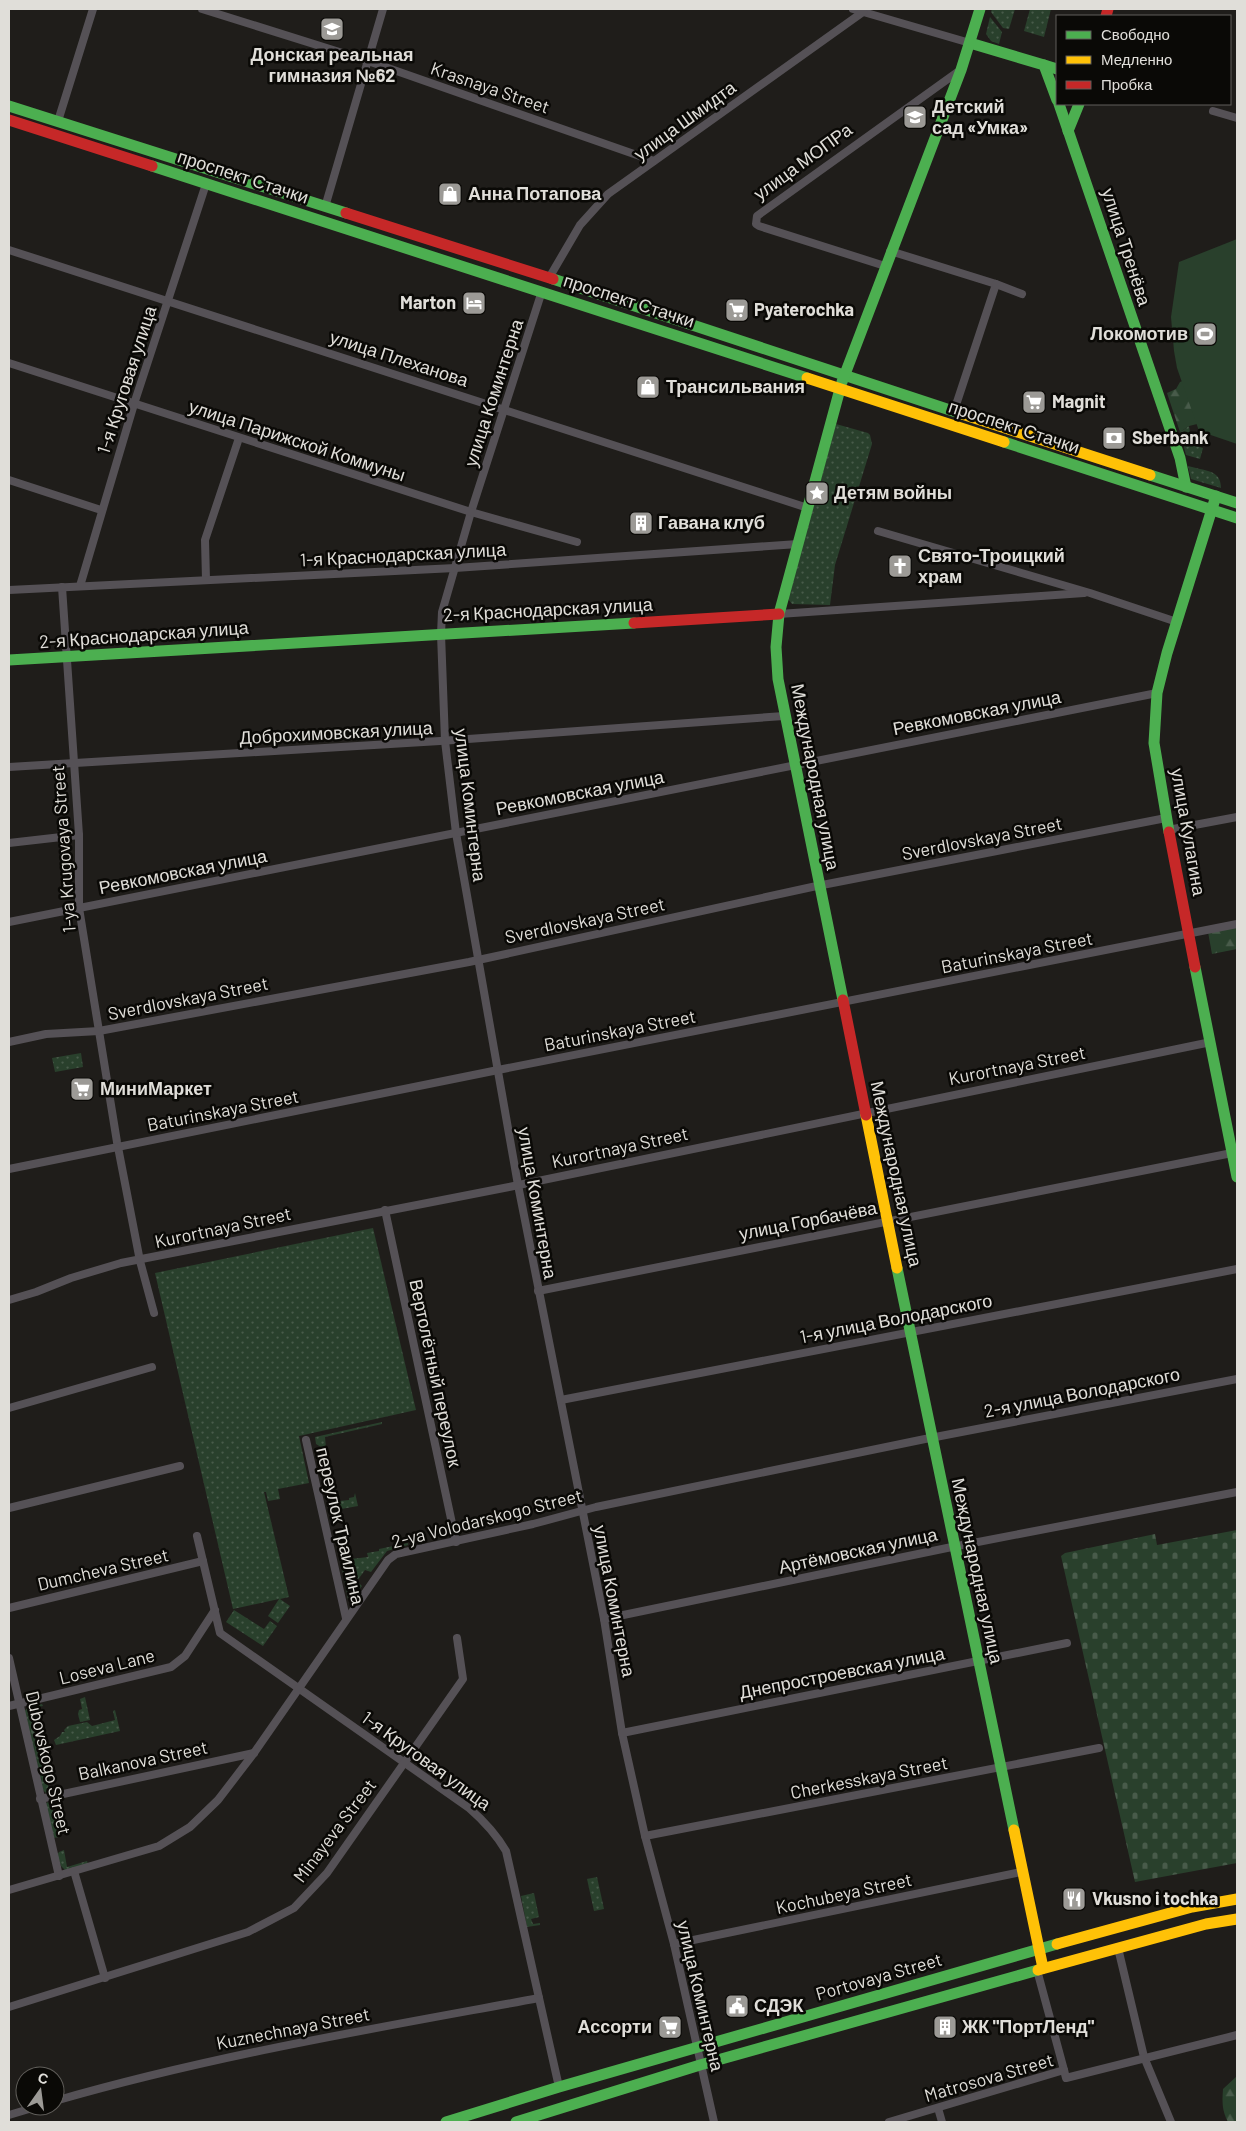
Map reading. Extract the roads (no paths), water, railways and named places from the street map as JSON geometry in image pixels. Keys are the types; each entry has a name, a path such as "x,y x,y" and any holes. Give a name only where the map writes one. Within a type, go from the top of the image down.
{"main road":[{"path":"844,376 890,251 961,70 980,9"},
{"path":"970,43 1056,68"},
{"name":"улица Тренёва","path":"1044,65 1056,97"},
{"name":"улица Тренёва","path":"1059,105 1180,458 1186,487"},
{"path":"1068,131 1079,105"},
{"name":"проспект Стачки","path":"9,106 549,278 1237,503"},
{"name":"проспект Стачки","path":"9,120 542,291 1237,518"},
{"name":"Международная улица","path":"844,376 779,614 776,647 778,679 1040,1969"},
{"name":"улица Кулагина","path":"1216,496 1157,693 1154,742 1168,830 1237,1177"},
{"name":"2-я Краснодарская улица","path":"9,660 779,614"},
{"name":"Portovaya Street","path":"446,2122 559,2086 1037,1950 1192,1907 1237,1899"},
{"path":"1224,1901 1220,1905 1219,1914 1233,1920"},
{"name":"Portovaya Street","path":"516,2122 700,2065 1040,1969 1206,1924 1233,1920"}],"street":[{"path":"58,121 93,9"},
{"name":"Krasnaya Street","path":"202,9 368,61 654,162"},
{"path":"325,207 383,9"},
{"path":"853,9 970,43"},
{"name":"улица Шмидта","path":"549,278 588,215 608,194 863,12"},
{"name":"улица МОПРа","path":"885,266 759,226 755,220 757,216 961,70"},
{"path":"1213,111 1237,118"},
{"name":"1-я Круговая улица","path":"80,586 134,404 206,184"},
{"name":"улица Плеханова","path":"9,250 504,408 808,508"},
{"path":"890,251 1022,294"},
{"path":"954,412 996,284"},
{"name":"улица Коминтерна","path":"542,291 442,612 441,634 445,741 456,833 518,1185 604,1619 622,1733 645,1836 674,1944 714,2122"},
{"name":"улица Парижской Коммуны","path":"9,364 472,512 577,542"},
{"path":"206,580 205,540 239,438"},
{"path":"9,480 101,510"},
{"path":"878,531 1090,593 1177,622"},
{"name":"1-я Краснодарская улица","path":"9,590 455,568 798,544"},
{"name":"1-ya Krugovaya Street","path":"62,587 79,835 79,908 118,1147 140,1260 154,1313"},
{"name":"2-я Краснодарская улица","path":"779,614 1090,593"},
{"name":"Ревкомовская улица","path":"9,922 1157,693"},
{"name":"Доброхимовская улица","path":"9,767 445,741 784,716"},
{"name":"Sverdlovskaya Street","path":"9,1042 46,1034 99,1031 478,960 819,886 1166,818"},
{"path":"1168,830 1237,818"},
{"path":"9,844 79,835"},
{"name":"Baturinskaya Street","path":"9,1170 498,1070 1237,924"},
{"name":"Kurortnaya Street","path":"9,1300 121,1263 518,1185 1211,1042"},
{"name":"улица Горбачёва","path":"538,1291 1232,1153"},
{"name":"Вертолётный переулок","path":"385,1210 456,1542"},
{"name":"1-я улица Володарского","path":"560,1400 1237,1269"},
{"path":"9,1408 152,1367"},
{"name":"2-я улица Володарского","path":"932,1438 1237,1379"},
{"name":"2-ya Volodarskogo Street","path":"9,1890 159,1846 190,1827 218,1800 254,1753 390,1556 456,1542 596,1507 932,1438"},
{"name":"переулок Траилина","path":"306,1440 346,1618"},
{"path":"9,1508 180,1466"},
{"name":"Артёмовская улица","path":"604,1619 954,1547 1237,1492"},
{"path":"197,1536 220,1633"},
{"name":"Dumcheva Street","path":"9,1608 203,1561"},
{"name":"Loseva Lane","path":"9,1706 171,1667 185,1656 215,1610"},
{"name":"1-я Круговая улица","path":"206,1624 405,1761 470,1808 487,1824 506,1851 559,2086"},
{"name":"Minayeva Street","path":"9,2007 248,1932 294,1908 327,1872 463,1679 457,1638"},
{"name":"Днепростроевская улица","path":"622,1733 1067,1643"},
{"name":"Dubovskogo Street","path":"9,1658 59,1876"},
{"name":"Cherkesskaya Street","path":"645,1836 1000,1769 1099,1748"},
{"name":"Balkanova Street","path":"40,1799 254,1753"},
{"path":"74,1871 105,1978"},
{"name":"Kochubeya Street","path":"674,1944 1021,1872"},
{"path":"1118,1948 1144,2057 1171,2122"},
{"name":"Международная улица","path":"1040,1969 1064,2070"},
{"name":"Kuznechnaya Street","path":"65,2098 246,2052 539,1998"},
{"name":"Matrosova Street","path":"889,2122 1064,2070 1066,2078 1237,2035"},
{"path":"938,2108 942,2122"}],"place":[{"name":"Донская реальная гимназия №62","path":"332,29"},
{"name":"Детский сад «Умка»","path":"915,117"},
{"name":"Анна Потапова","path":"450,194"},
{"name":"Marton","path":"474,303"},
{"name":"Pyaterochka","path":"737,310"},
{"name":"Локомотив","path":"1205,334"},
{"name":"Трансильвания","path":"648,387"},
{"name":"Magnit","path":"1034,402"},
{"name":"Sberbank","path":"1114,438"},
{"name":"Детям войны","path":"817,493"},
{"name":"Гавана клуб","path":"641,523"},
{"name":"Свято-Троицкий храм","path":"900,566"},
{"name":"МиниМаркет","path":"82,1089"},
{"name":"Vkusno i tochka","path":"1074,1899"},
{"name":"СДЭК","path":"737,2006"},
{"name":"Ассорти","path":"670,2027"},
{"name":"ЖК \"ПортЛенд\"","path":"945,2027"}]}
